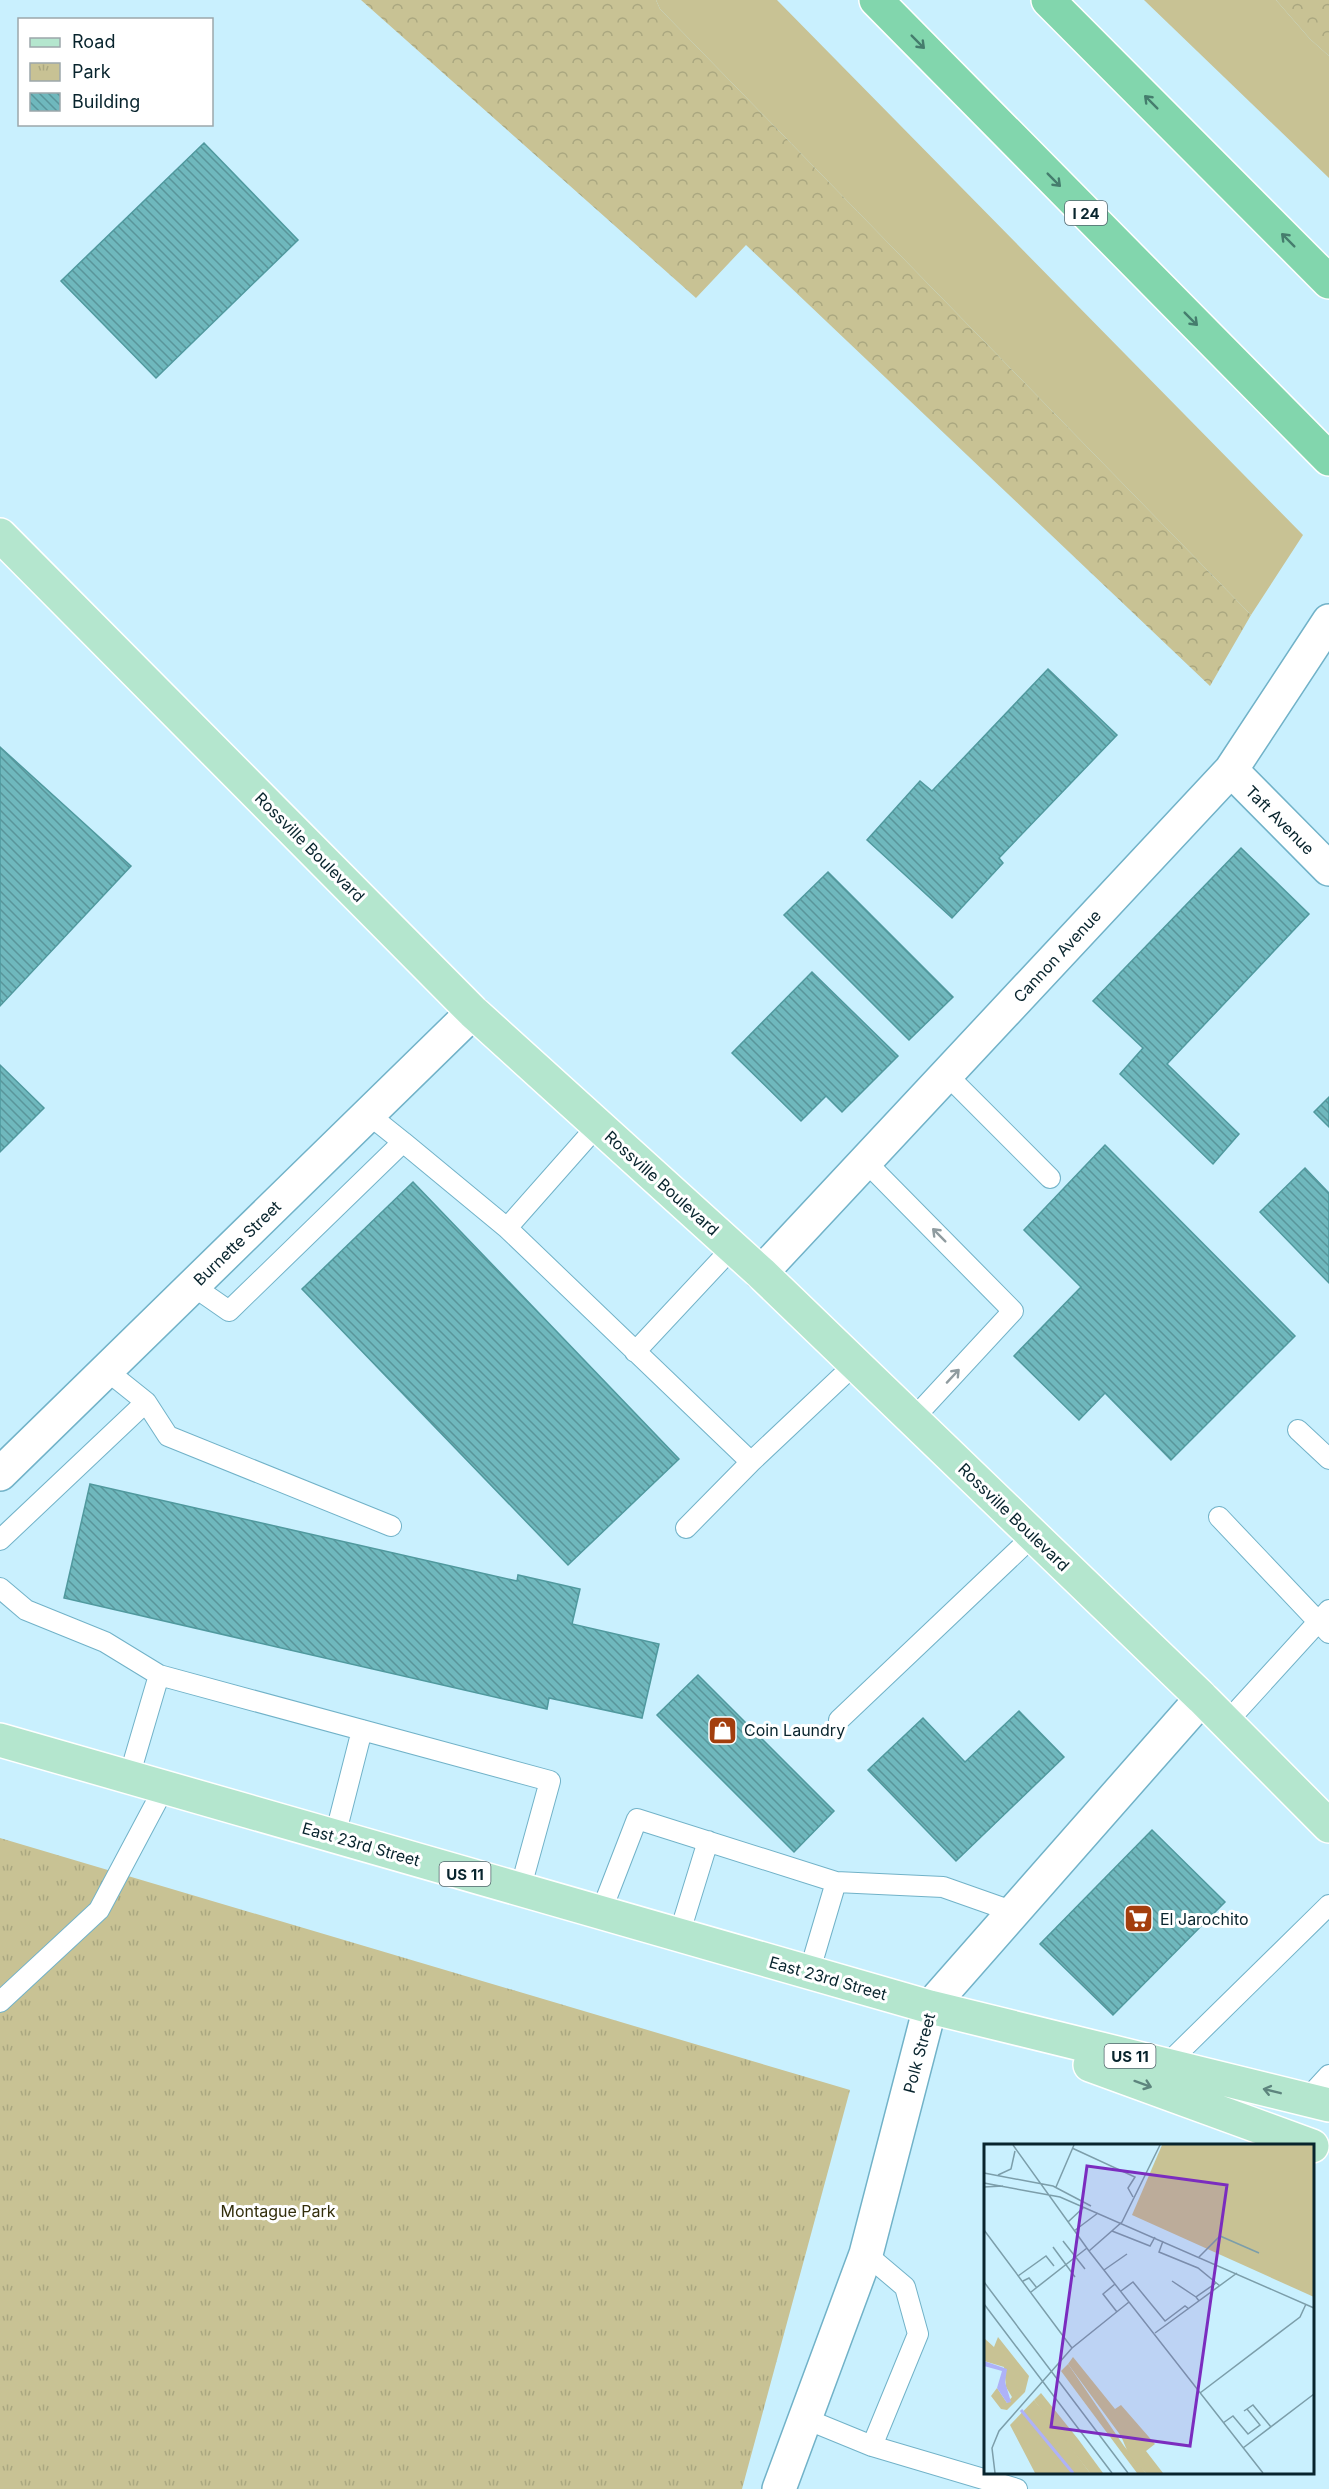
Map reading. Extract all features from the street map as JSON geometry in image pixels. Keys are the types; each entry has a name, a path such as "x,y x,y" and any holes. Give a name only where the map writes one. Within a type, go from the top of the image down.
{"highway":[{"name":"I 24","path":"876,0 1329,459"},
{"path":"1048,0 1329,282"}],"main road":[{"name":"Rossville Boulevard","path":"0,535 473,1012 761,1273 1202,1698 1329,1826"},
{"name":"East 23rd Street","path":"0,1740 930,2007 1317,2103"},
{"name":"East 23rd Street","path":"930,2007 1307,2144"},
{"name":"East 23rd Street","path":"1314,2147 1329,2152"}],"street":[{"name":"Cannon Avenue","path":"761,1273 1231,770 1329,621"},
{"name":"Taft Avenue","path":"1231,770 1329,869"},
{"name":"Burnette Street","path":"0,1474 473,1012"},
{"name":"Polk Street","path":"779,2489 866,2254 930,2007 1202,1698"}],"lane":[{"path":"946,1074 1050,1178"},
{"path":"368,1114 507,1228 751,1462"},
{"path":"507,1228 598,1125"},
{"path":"192,1286 229,1311 403,1142"},
{"path":"865,1161 1013,1311 913,1419"},
{"path":"635,1352 733,1247"},
{"path":"686,1528 751,1462 855,1364"},
{"path":"106,1371 146,1402 168,1436 391,1526"},
{"path":"0,1540 146,1402"},
{"path":"1298,1430 1329,1459"},
{"path":"1219,1517 1325,1621 1226,1723"},
{"path":"839,1720 1034,1536"},
{"path":"0,1588 26,1610 105,1642 159,1675 550,1781 520,1890"},
{"path":"129,1777 159,1675"},
{"path":"335,1836 362,1730"},
{"path":"0,2002 99,1910 165,1786"},
{"path":"601,1912 637,1819 836,1882 943,1887 1014,1912"},
{"path":"679,1935 708,1841"},
{"path":"809,1972 836,1882"},
{"path":"1166,2065 1329,1905"},
{"path":"1317,2103 1329,2075"},
{"path":"866,2254 905,2287 918,2334 873,2446"},
{"path":"806,2419 873,2446 1017,2489"}],"green space":[{"path":"361,0 656,0 660,9 1251,615 1210,686 746,245 696,298"},
{"path":"656,0 777,0 1303,535 1251,615 660,9"},
{"path":"1144,0 1276,0 1310,39 1329,56 1329,178"},
{"path":"1276,0 1329,0 1329,56 1310,39"},
{"name":"Montague Park","path":"0,1838 850,2090 742,2489 0,2489"}],"building":[{"path":"204,143 298,240 156,378 61,281"},
{"path":"1048,669 1117,735 999,858 1003,863 952,918 867,840 920,781 932,791"},
{"path":"0,747 131,866 0,1006"},
{"path":"1241,848 1309,914 1167,1064 1239,1134 1213,1164 1120,1074 1143,1048 1093,1001"},
{"path":"828,872 953,997 909,1040 784,915"},
{"path":"812,972 898,1056 842,1112 826,1096 801,1121 732,1053"},
{"path":"0,1065 44,1108 0,1152"},
{"path":"1329,1097 1329,1127 1314,1112"},
{"path":"1105,1145 1295,1336 1171,1460 1105,1393 1079,1420 1014,1356 1081,1287 1024,1230"},
{"path":"1305,1168 1329,1193 1329,1283 1260,1212"},
{"path":"413,1182 679,1459 568,1565 302,1289"},
{"path":"90,1484 517,1581 518,1575 580,1589 572,1624 659,1644 642,1718 549,1698 547,1709 64,1598"},
{"path":"698,1675 834,1811 794,1852 657,1715"},
{"path":"1019,1711 1064,1757 956,1861 868,1770 923,1718 965,1762"},
{"path":"1152,1830 1225,1902 1113,2015 1040,1944"}],"place":[{"name":"Coin Laundry","path":"723,1730"},
{"name":"El Jarochito","path":"1139,1919"}]}
